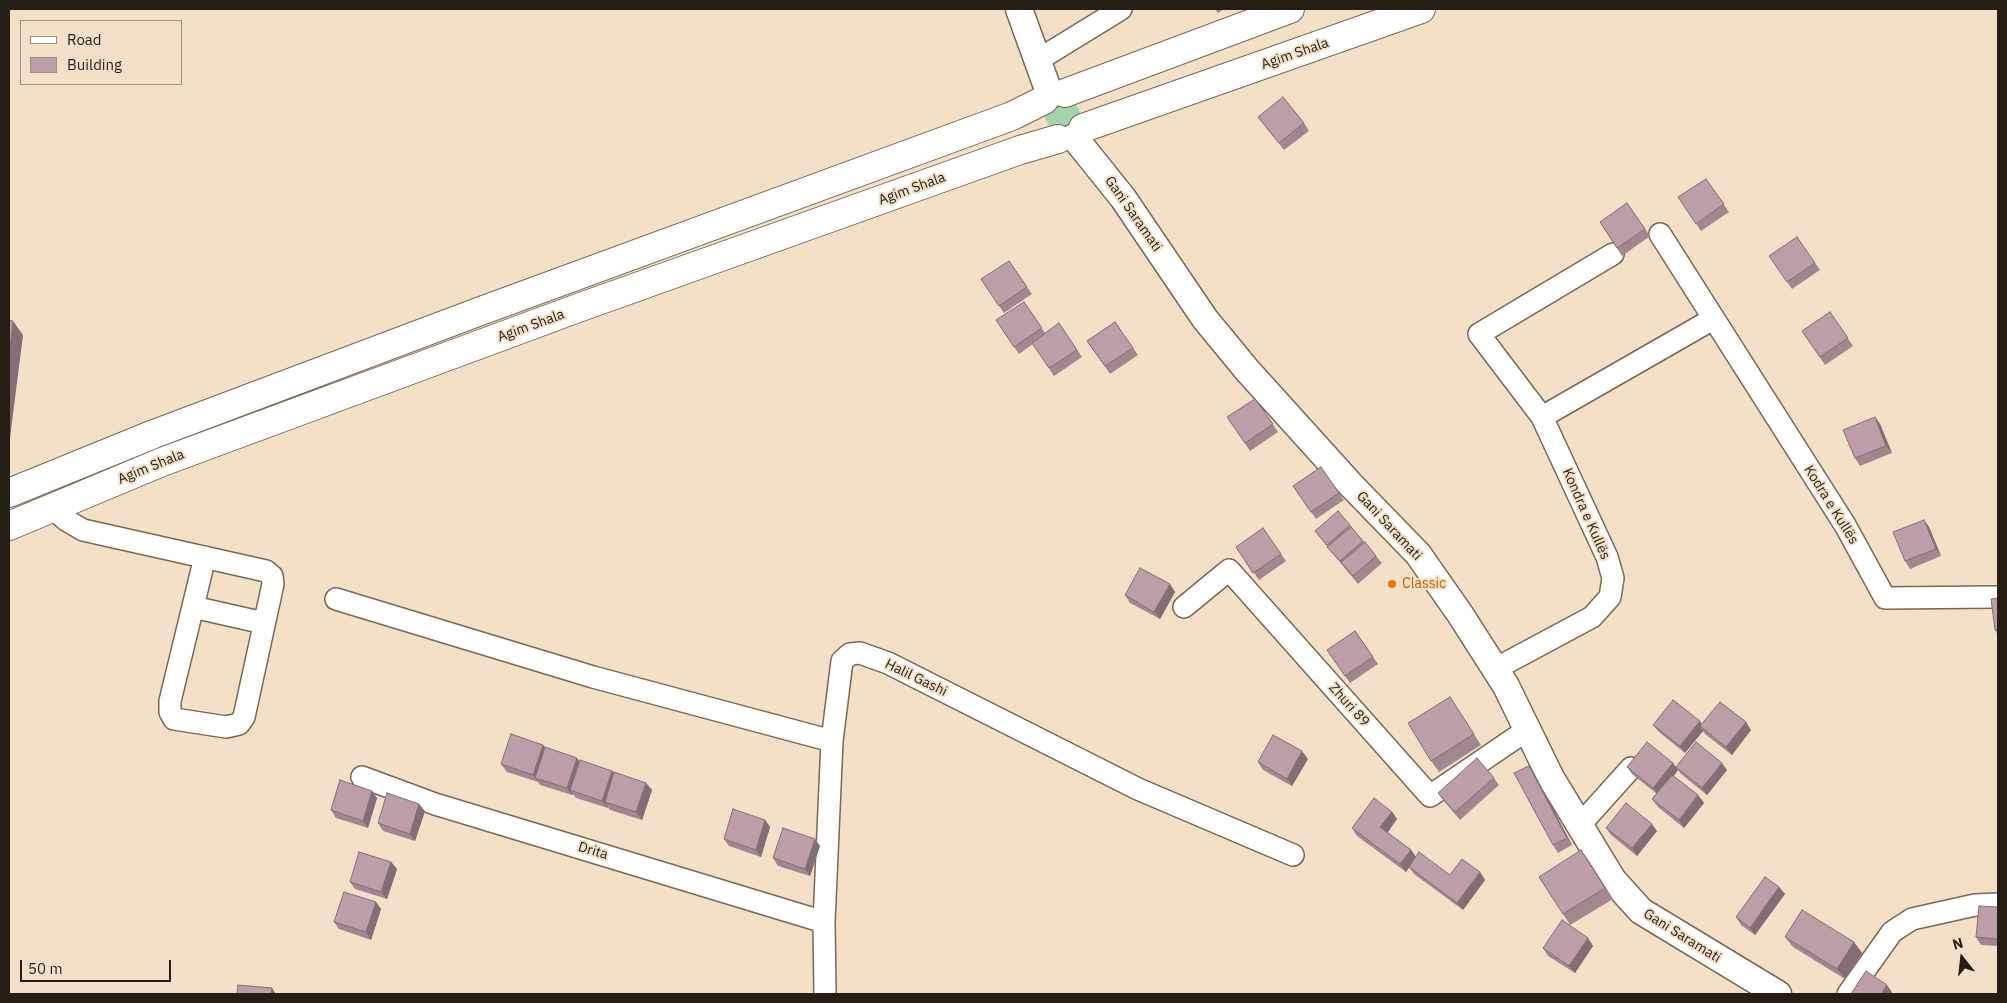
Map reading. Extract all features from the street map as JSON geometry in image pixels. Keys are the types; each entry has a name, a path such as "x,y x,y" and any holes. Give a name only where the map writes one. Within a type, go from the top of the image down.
{"main road":[{"name":"Agim Shala","path":"9,493 154,434 1012,116 1053,96 1290,9"},
{"name":"Agim Shala","path":"9,526 162,462 578,308 1020,150 1072,135 1421,9"},
{"path":"1053,96 1079,99 1084,105 1086,121 1072,135 1048,135 1039,122 1038,114 1053,96"}],"street":[{"path":"1019,9 1053,96"},
{"path":"1038,60 1121,9"},
{"name":"Gani Saramati","path":"1072,135 1123,198 1205,319 1247,370 1350,484 1418,554 1460,614 1494,669 1551,778 1613,880 1641,911 1778,994"},
{"name":"Kodra e Kullës","path":"1660,234 1845,525 1885,598 1998,597"},
{"name":"Kondra e Kullës","path":"1494,669 1592,617 1610,597 1613,578 1607,557 1542,417 1479,334 1612,254"},
{"path":"1542,417 1713,319"},
{"path":"53,508 66,520 83,530 205,557 266,571 272,576 244,716 239,724 226,726 174,719 170,712 170,701 205,557"},
{"name":"Zhuri 89","path":"1184,607 1229,570 1430,796 1527,730"},
{"path":"336,599 593,677 832,741"},
{"path":"193,606 264,623"},
{"name":"Halil Gashi","path":"825,994 824,922 832,741 842,661 850,654 860,653 888,664 1138,789 1293,855"},
{"path":"1579,826 1631,768"},
{"name":"Drita","path":"362,777 435,804 824,922"},
{"path":"1848,994 1892,932 1912,919 1975,905 1998,904"}],"green space":[{"path":"1072,100 1081,115 1073,131 1051,129 1045,119 1047,108"}],"building":[{"path":"1283,97 1304,123 1279,143 1258,117"},
{"path":"1706,179 1724,204 1696,224 1678,197"},
{"path":"1627,203 1645,229 1617,248 1600,222"},
{"path":"1797,237 1815,263 1787,282 1769,256"},
{"path":"1009,261 1027,287 999,306 981,279"},
{"path":"1024,302 1042,328 1014,347 996,320"},
{"path":"1830,312 1848,338 1820,357 1802,331"},
{"path":"9,320 13,321 9,355"},
{"path":"1115,322 1133,348 1105,366 1087,341"},
{"path":"1059,323 1077,350 1049,368 1032,343"},
{"path":"1255,399 1273,424 1245,443 1227,417"},
{"path":"1875,417 1886,446 1855,458 1843,430"},
{"path":"1321,467 1339,493 1311,512 1293,486"},
{"path":"1338,511 1350,525 1327,545 1315,531"},
{"path":"1924,520 1936,549 1905,561 1893,532"},
{"path":"1351,527 1363,541 1340,561 1327,547"},
{"path":"1263,528 1281,554 1253,573 1236,547"},
{"path":"1365,542 1376,556 1353,576 1341,562"},
{"path":"1140,568 1170,584 1154,612 1125,595"},
{"path":"1998,598 1998,630 1995,630 1991,599"},
{"path":"1355,631 1373,657 1345,676 1327,650"},
{"path":"1450,697 1474,734 1431,761 1408,723"},
{"path":"1673,700 1700,721 1680,746 1653,725"},
{"path":"1720,702 1746,722 1726,747 1700,726"},
{"path":"511,734 543,745 533,775 501,764"},
{"path":"1273,735 1302,751 1287,779 1258,762"},
{"path":"1647,742 1673,763 1653,788 1627,767"},
{"path":"1696,742 1722,763 1702,788 1676,767"},
{"path":"545,747 577,758 567,788 535,778"},
{"path":"1477,758 1494,778 1455,812 1438,793"},
{"path":"580,760 612,771 602,801 570,790"},
{"path":"1529,766 1567,838 1553,845 1514,773"},
{"path":"614,772 646,783 636,812 605,802"},
{"path":"1672,775 1698,795 1679,820 1652,799"},
{"path":"340,780 372,791 363,821 331,810"},
{"path":"387,793 419,804 410,834 378,823"},
{"path":"1374,798 1392,812 1380,827 1411,850 1400,864 1352,828"},
{"path":"1626,803 1652,824 1632,848 1606,828"},
{"path":"733,809 765,820 756,850 724,839"},
{"path":"783,828 815,839 805,869 773,858"},
{"path":"1581,850 1605,888 1563,914 1539,877"},
{"path":"359,852 391,862 381,892 350,882"},
{"path":"1419,852 1450,875 1462,859 1480,872 1457,903 1409,867"},
{"path":"1765,877 1779,887 1750,928 1736,917"},
{"path":"344,892 376,902 366,932 334,922"},
{"path":"1979,906 1998,907 1998,939 1976,937"},
{"path":"1802,910 1854,942 1837,969 1785,937"},
{"path":"1562,920 1588,938 1569,966 1543,948"},
{"path":"1866,971 1887,985 1881,994 1851,994"},
{"path":"238,985 272,988 271,994 237,994"}],"place":[{"name":"Classic","path":"1392,584"}]}
